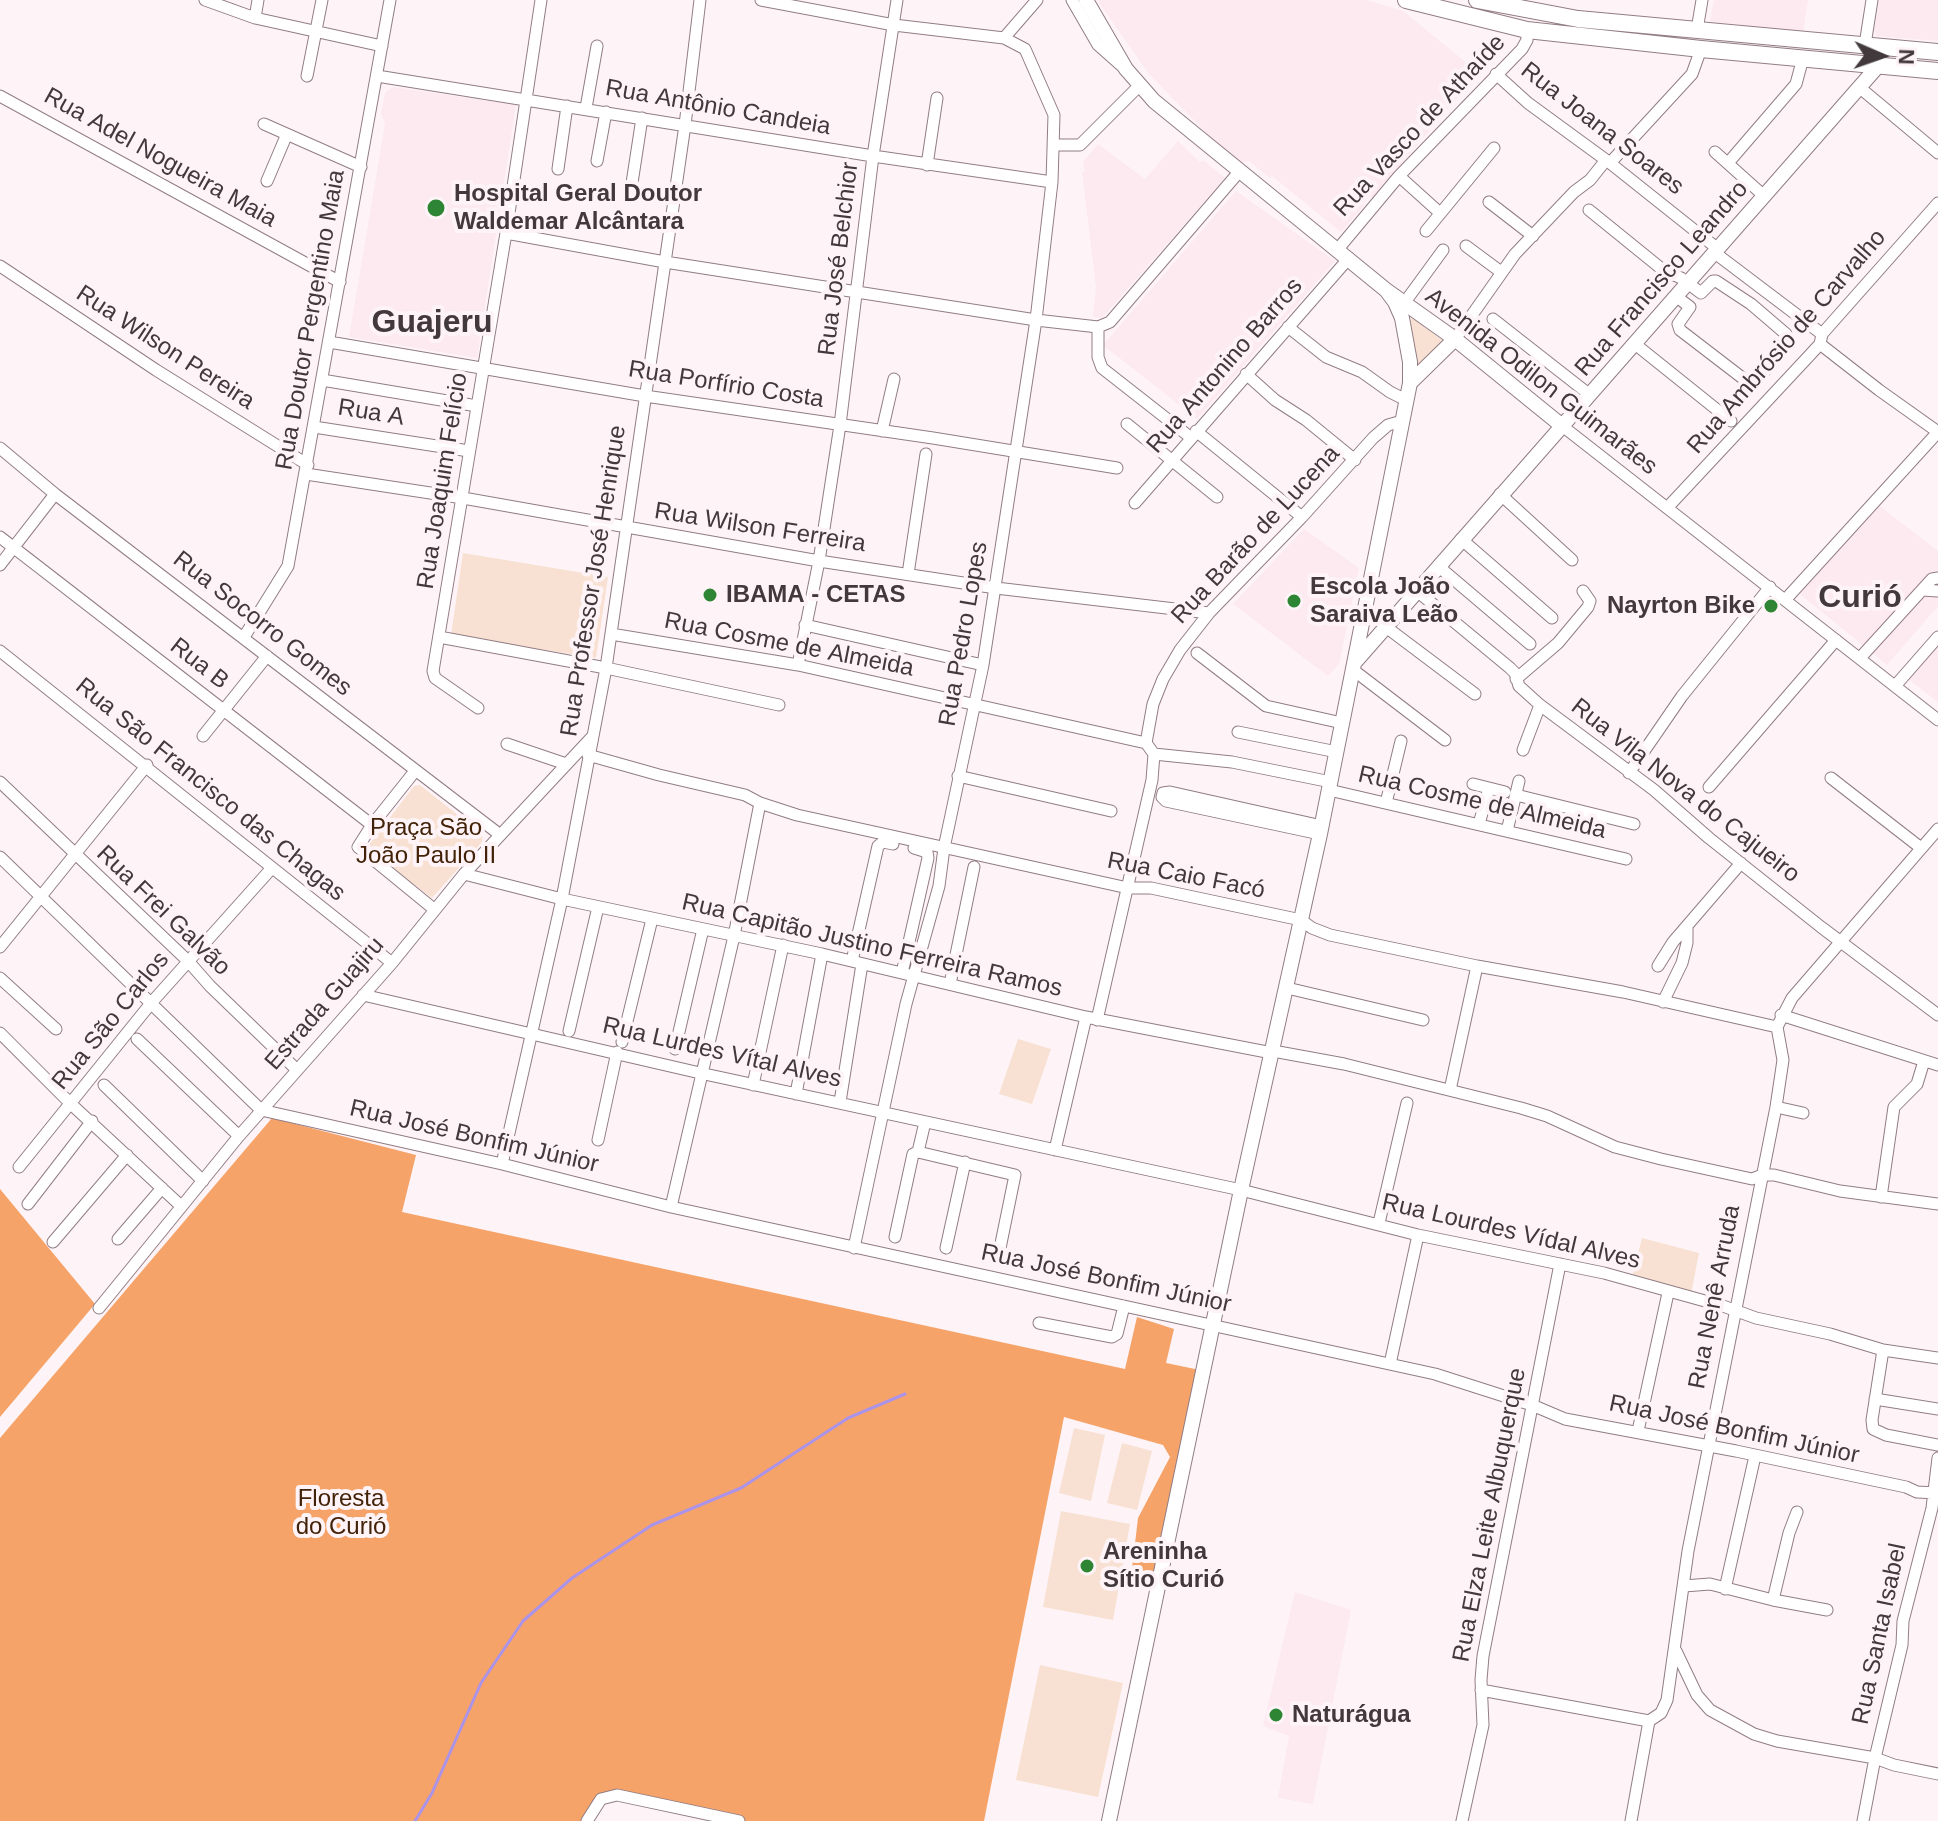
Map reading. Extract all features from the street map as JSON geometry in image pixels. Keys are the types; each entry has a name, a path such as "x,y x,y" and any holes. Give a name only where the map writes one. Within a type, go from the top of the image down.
{"highway":[{"path":"1406,0 1527,30 1938,71"},
{"path":"1477,0 1697,30 1938,52"}],"main road":[{"name":"Avenida Odilon Guimarães","path":"1086,0 1126,69 1139,86 1183,127 1561,425"},
{"name":"Rua Francisco Leandro","path":"1352,667 1500,494 1878,66"},
{"path":"1109,1821 1241,1190 1321,830 1410,383 1410,362 1402,318 1386,290"},
{"path":"1410,383 1455,339"},
{"path":"1363,620 1363,638 1383,630"}],"street":[{"path":"205,0 255,18 382,46"},
{"path":"255,18 258,0"},
{"path":"307,76 322,0"},
{"name":"Rua Doutor Pergentino Maia","path":"244,637 288,566 390,0"},
{"name":"Rua Joaquim Felício","path":"478,708 435,678 433,671 506,233 541,0"},
{"name":"Rua Professor José Henrique","path":"502,1164 562,899 606,668 685,125 700,0"},
{"path":"761,0 894,25 1004,38 1037,0"},
{"name":"Rua José Belchior","path":"798,665 819,561 840,425 873,156 897,0"},
{"name":"Avenida Odilon Guimarães","path":"1072,0 1098,45 1126,69"},
{"path":"1697,30 1702,0"},
{"path":"1865,45 1872,0"},
{"name":"Rua Vasco de Athaíde","path":"1343,254 1399,176 1522,49 1527,40 1527,30"},
{"name":"Rua Pedro Lopes","path":"854,1248 906,1004 939,886 958,776 983,665 1036,320 1052,182 1054,115 1025,49 1004,38"},
{"path":"586,108 597,46"},
{"path":"1455,339 1501,272 1533,236 1692,74 1701,49"},
{"path":"1728,163 1796,84 1803,58"},
{"name":"Rua Joana Soares","path":"1496,74 1528,103 1608,161 1938,432"},
{"name":"Rua Antônio Candeia","path":"377,76 927,165 1052,182"},
{"path":"1055,145 1080,145 1139,86"},
{"path":"1859,87 1938,153"},
{"name":"Rua Adel Nogueira Maia","path":"0,96 340,282"},
{"path":"927,165 937,98"},
{"path":"558,169 567,106"},
{"path":"597,161 606,112"},
{"path":"632,183 642,118"},
{"path":"264,124 361,167"},
{"path":"267,181 287,134"},
{"path":"1426,231 1494,148"},
{"path":"1715,152 1763,195"},
{"path":"506,233 665,262 1098,327 1110,322 1239,172"},
{"path":"1399,176 1440,213"},
{"path":"1489,202 1533,236"},
{"name":"Rua Ambrósio de Carvalho","path":"1667,508 1821,339 1938,203"},
{"path":"1589,210 1663,270 1701,293 1713,281 1721,283 1786,334 1783,350 1756,381 1749,383 1680,330 1678,324 1690,307 1677,297"},
{"path":"1466,246 1501,272"},
{"path":"1405,302 1443,250"},
{"name":"Rua Antonino Barros","path":"1135,503 1288,327 1343,254"},
{"name":"Rua Wilson Pereira","path":"0,266 307,470"},
{"path":"1493,319 1590,395"},
{"path":"1098,327 1098,357 1102,368 1302,517"},
{"path":"1288,327 1326,357 1362,372 1406,400"},
{"name":"Rua Porfírio Costa","path":"329,342 645,396 1117,468"},
{"path":"1635,344 1731,421"},
{"path":"1246,374 1275,400 1306,420 1355,460"},
{"path":"882,431 894,379"},
{"path":"322,380 477,406"},
{"name":"Rua Barão de Lucena","path":"1055,1150 1128,888 1152,780 1150,748 1153,704 1163,679 1180,650 1209,613 1388,425 1402,421"},
{"path":"1127,424 1217,497"},
{"name":"Avenida Odilon Guimarães","path":"1561,425 1938,720"},
{"name":"Rua A","path":"314,427 469,451"},
{"path":"1786,599 1938,432"},
{"name":"Rua Socorro Gomes","path":"0,448 55,494 499,834"},
{"path":"908,574 926,454"},
{"name":"Rua Wilson Ferreira","path":"307,470 819,561 996,588 1209,613"},
{"path":"0,565 55,494"},
{"path":"1500,494 1572,560"},
{"name":"Rua B","path":"0,537 372,825"},
{"path":"1461,539 1552,618"},
{"path":"1438,566 1530,644"},
{"path":"1860,658 1932,579 1938,578"},
{"path":"1629,773 1682,696 1770,587"},
{"path":"1922,590 1938,591"},
{"name":"Rua Vila Nova do Cajueiro","path":"1417,591 1510,668 1519,686 1540,705 1840,942 1938,1015"},
{"path":"1516,679 1558,643 1581,617 1590,603 1583,591"},
{"path":"805,625 983,665"},
{"path":"1383,630 1475,694"},
{"name":"Rua Cosme de Almeida","path":"611,634 798,665 975,704 1150,748 1232,762 1386,803 1626,859"},
{"path":"439,637 779,705"},
{"path":"1895,686 1938,637"},
{"path":"1709,787 1836,640"},
{"name":"Rua São Francisco das Chagas","path":"0,651 392,963"},
{"path":"1197,653 1266,706 1342,723"},
{"path":"203,736 267,656"},
{"path":"1352,667 1445,740"},
{"path":"1523,750 1540,705"},
{"path":"1238,732 1337,752"},
{"name":"Estrada Guajiru","path":"99,1308 239,1136 392,963 464,874 592,736"},
{"path":"1386,803 1401,741"},
{"path":"507,744 566,764"},
{"name":"Rua Caio Facó","path":"588,755 745,795 797,815 1128,888 1151,888 1301,920 1330,935 1477,966 1779,1021 1932,1063"},
{"path":"0,947 147,765"},
{"path":"415,771 359,845 360,851 435,910"},
{"path":"958,776 1111,811"},
{"path":"1831,778 1921,848"},
{"path":"1507,831 1510,793 1519,781"},
{"name":"Rua Frei Galvão","path":"0,782 297,1070"},
{"path":"1473,784 1634,824"},
{"path":"1479,824 1489,788"},
{"path":"1254,815 1170,792 1163,793 1162,797 1166,801 1254,815 1321,830"},
{"path":"671,1207 734,936 760,803"},
{"path":"1779,1021 1792,998 1938,829"},
{"path":"840,1102 857,962 878,846 883,842 923,850 928,858 902,973"},
{"path":"0,857 261,1110"},
{"path":"1658,966 1687,926 1741,863"},
{"path":"950,984 974,867"},
{"name":"Rua São Carlos","path":"19,1167 152,1002 271,869"},
{"name":"Rua Capitão Justino Ferreira Ramos","path":"464,874 562,899 783,945 1092,1018 1344,1064 1547,1116 1615,1147 1752,1179 1774,1175 1881,1197 1938,1204"},
{"path":"569,1031 598,907"},
{"path":"598,1140 652,919"},
{"path":"1663,1002 1685,953 1687,926"},
{"path":"675,1049 703,929"},
{"path":"753,1085 783,945"},
{"path":"796,1094 822,954"},
{"path":"1450,1090 1477,966"},
{"path":"0,978 56,1029"},
{"path":"1287,988 1423,1020"},
{"name":"Rua Lurdes Vítal Alves","path":"363,995 531,1033 620,1047 700,1073 1072,1154"},
{"name":"Rua Nenê Arruda","path":"1631,1821 1649,1721 1665,1706 1676,1649 1688,1551 1776,1107 1783,1060 1779,1021"},
{"path":"0,1033 181,1206"},
{"path":"137,1039 239,1136"},
{"path":"1881,1197 1894,1107 1917,1084 1938,1051"},
{"path":"104,1085 203,1181"},
{"path":"1379,1223 1407,1103"},
{"path":"1776,1107 1803,1113"},
{"name":"Rua José Bonfim Júnior","path":"261,1110 502,1164 671,1207 1435,1374 1532,1405 1565,1419 1638,1431 1906,1487 1917,1492 1936,1493"},
{"path":"28,1204 92,1121"},
{"path":"918,1152 925,1122"},
{"path":"895,1237 913,1154 918,1152 1013,1173 1016,1178 998,1258"},
{"name":"Rua Lourdes Vídal Alves","path":"1072,1154 1241,1190 1418,1235 1604,1273 1735,1312 1883,1350 1933,1358"},
{"path":"53,1242 127,1155"},
{"path":"946,1248 965,1162"},
{"path":"118,1239 162,1188"},
{"path":"1390,1364 1418,1235"},
{"name":"Rua Elza Leite Albuquerque","path":"1462,1821 1483,1725 1483,1656 1560,1264"},
{"path":"1638,1431 1668,1293"},
{"path":"1039,1323 1112,1337 1117,1334 1124,1306"},
{"path":"1883,1350 1873,1429 1886,1435 1938,1445"},
{"path":"1933,1358 1938,1367"},
{"path":"1875,1399 1938,1409"},
{"path":"1725,1589 1755,1456"},
{"name":"Rua Santa Isabel","path":"1863,1821 1902,1645 1903,1621 1936,1493 1938,1458"},
{"path":"1773,1600 1797,1512"},
{"path":"1684,1586 1704,1583 1827,1610"},
{"path":"1676,1649 1697,1695 1710,1710 1754,1734 1938,1774"},
{"path":"1481,1690 1649,1721"},
{"path":"587,1821 601,1799 621,1795 700,1816 739,1821"}],"shaded area":[{"path":"1097,0 1367,0 1403,11 1479,73 1341,232 1272,176 1270,178 1249,161 1239,163 1223,150 1149,74"},
{"path":"1714,0 1808,0 1803,33 1710,21"},
{"path":"1879,0 1938,0 1938,41 1877,36 1874,31"},
{"name":"Hospital Geral Doutor Waldemar Alcântara","path":"393,87 516,105 477,358 349,337 385,124 381,113 385,93"},
{"path":"1178,141 1200,162 1203,160 1225,178 1102,318 1093,317 1096,287 1083,162 1098,144 1145,179"},
{"path":"1236,191 1335,261 1197,419 1103,345"},
{"path":"1877,504 1938,551 1938,606 1887,665 1800,594"},
{"name":"Escola João Saraiva Leão","path":"1304,529 1359,568 1339,664 1328,676 1233,604"},
{"path":"1938,641 1938,702 1908,679"},
{"path":"1295,1592 1351,1610 1313,1804 1278,1798 1289,1736 1263,1726"}],"green space":[{"path":"1413,318 1444,342 1416,369 1409,321"},
{"path":"463,553 608,577 596,658 451,635"},
{"name":"Praça São João Paulo II","path":"420,785 483,835 482,842 432,898 369,850 368,846 414,786"},
{"path":"1018,1039 1051,1049 1032,1104 999,1094"},
{"name":"Floresta do Curió","path":"272,1118 416,1155 402,1212 1125,1369 1137,1317 1174,1329 1166,1363 1200,1370 1156,1573 1132,1569 1138,1518 1170,1457 1163,1445 1064,1417 984,1821 741,1821 599,1794 585,1821 0,1821 0,1438"},
{"path":"0,1189 95,1304 0,1417"},
{"path":"1642,1238 1699,1253 1691,1294 1632,1277"},
{"path":"1074,1428 1105,1435 1091,1501 1059,1493"},
{"path":"1122,1443 1152,1451 1137,1510 1107,1503"},
{"name":"Areninha Sítio Curió","path":"1061,1511 1130,1524 1113,1620 1043,1607"},
{"path":"1040,1665 1123,1683 1098,1797 1016,1780"}],"waterway":[{"path":"415,1821 432,1793 481,1683 523,1621 572,1578 652,1525 741,1488 848,1418 905,1394"}],"place":[{"name":"Hospital Geral Doutor Waldemar Alcântara","path":"436,208"},
{"name":"IBAMA - CETAS","path":"710,595"},
{"name":"Escola João Saraiva Leão","path":"1294,601"},
{"name":"Nayrton Bike","path":"1771,606"},
{"name":"Areninha Sítio Curió","path":"1087,1566"},
{"name":"Naturágua","path":"1276,1715"}],"district":[{"name":"Guajeru","path":"432,323"},
{"name":"Curió","path":"1860,598"}]}
